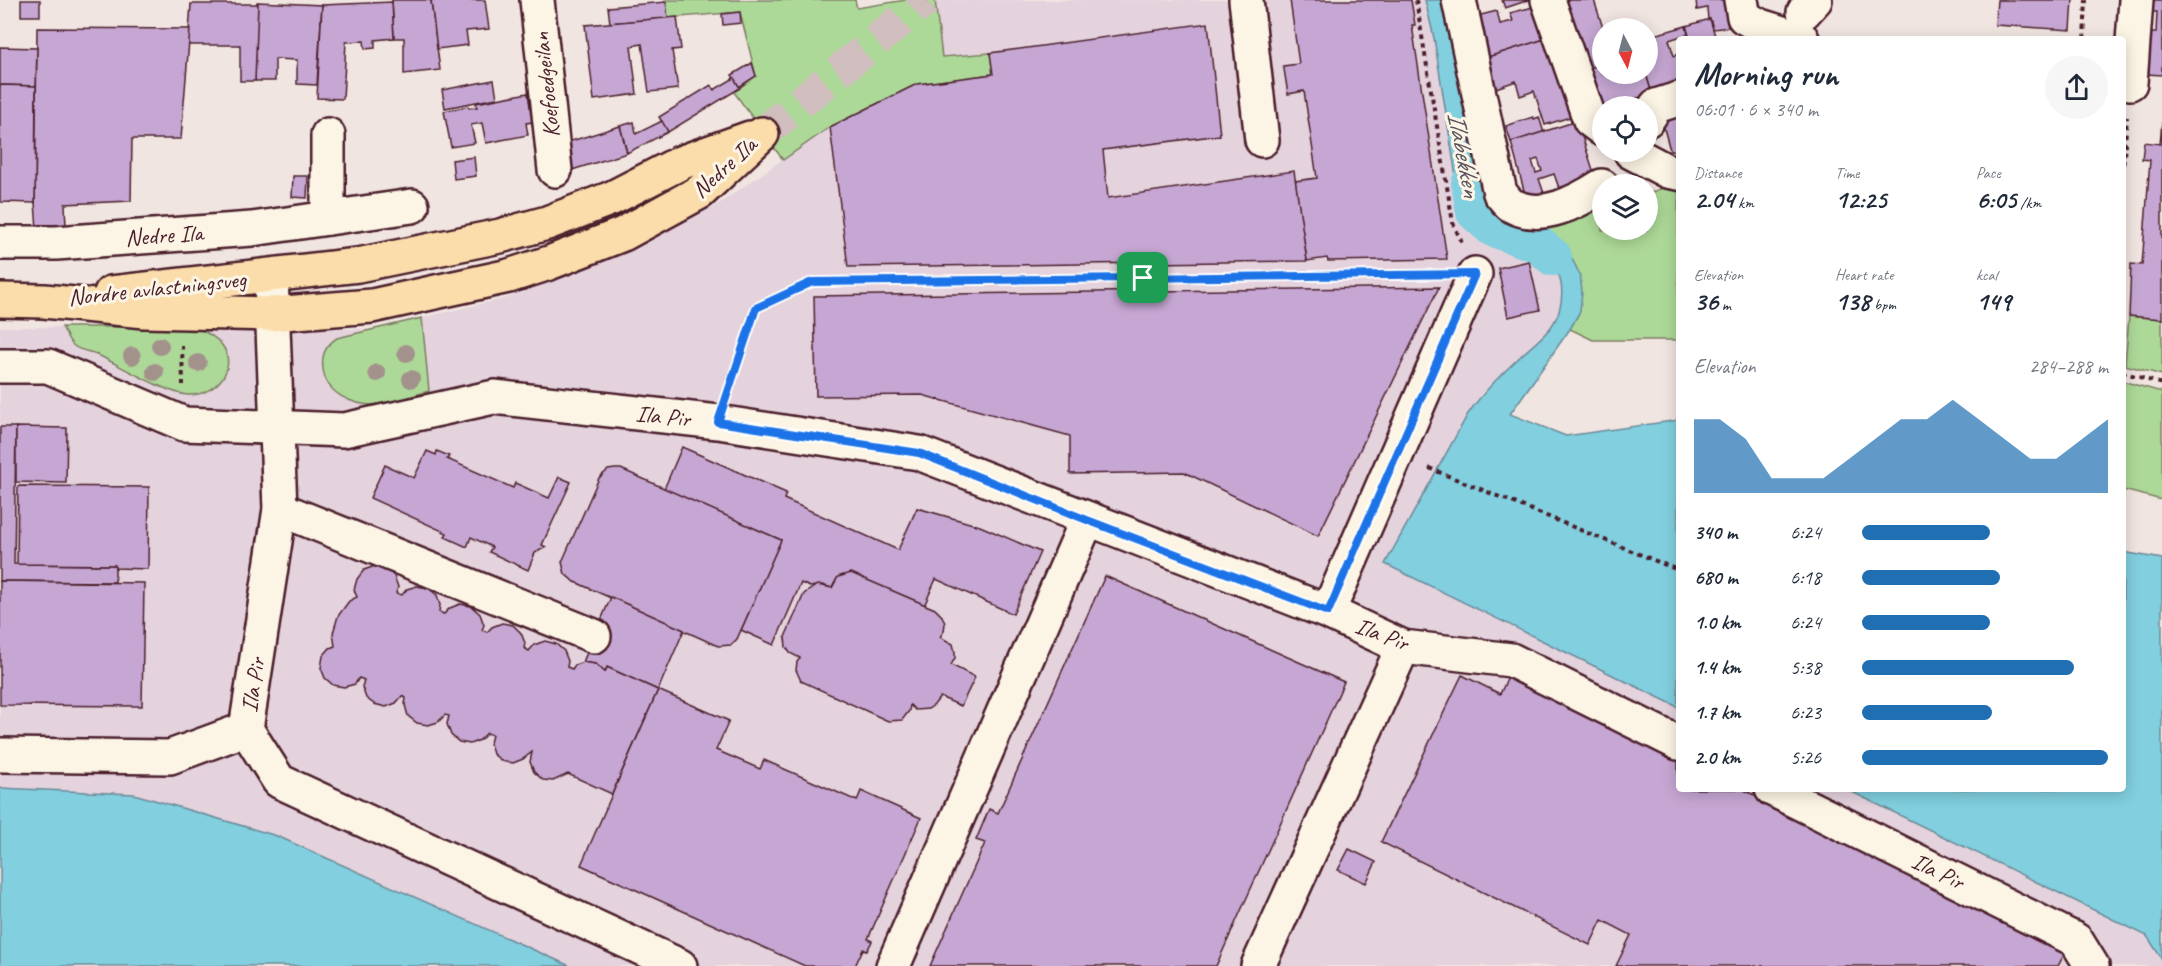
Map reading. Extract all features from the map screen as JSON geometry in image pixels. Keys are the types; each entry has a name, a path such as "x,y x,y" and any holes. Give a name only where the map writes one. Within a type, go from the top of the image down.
{"highway":[{"name":"Nedre Ila","path":"271,276 358,265 500,237 547,223 612,198 680,163 762,134 700,192 623,234 549,263 509,276 372,306 271,314"},
{"name":"Nordre avlastningsveg","path":"44,301 271,276"},
{"name":"Nordre avlastningsveg","path":"0,300 44,301 144,311 271,314"}],"street":[{"name":"Koefoedgeilan","path":"537,0 555,170"},
{"path":"1246,0 1262,140"},
{"path":"1459,0 1500,192 1512,206 1537,214 1580,200 1592,192"},
{"path":"1548,0 1592,122"},
{"path":"2130,83 2136,0"},
{"path":"1753,22 1807,17"},
{"path":"1658,105 1676,100"},
{"path":"328,135 328,218"},
{"path":"1649,162 1676,173"},
{"name":"Nedre Ila","path":"0,243 56,243 252,229 412,206"},
{"path":"1328,612 1475,274"},
{"name":"Ila Pir","path":"0,755 170,757 246,729 280,509 271,276"},
{"name":"Ila Pir","path":"0,366 48,366 184,424 344,430 494,397 718,422 919,453 1328,612 1403,647 1511,660 1676,742"},
{"path":"280,509 594,636"},
{"path":"894,966 1087,520"},
{"path":"1258,966 1403,647"},
{"path":"246,729 279,781 680,966"},
{"name":"Ila Pir","path":"1778,792 2076,940 2092,966"}],"path":[{"path":"718,422 756,308 812,282 1475,274 1453,223 1416,0"},
{"path":"2084,36 2086,0"},
{"path":"2126,132 2130,83"},
{"path":"182,334 184,424"},
{"path":"2126,373 2162,384"},
{"path":"1428,467 1676,569"}],"shaded area":[{"path":"935,0 1425,0 1434,37 1460,202 1475,230 1547,258 1558,273 1562,291 1560,310 1550,328 1482,393 1385,564 1676,706 1676,792 1852,792 2147,936 2162,959 2162,966 570,966 277,836 134,794 0,788 0,327 373,329 507,298 629,251 720,203 830,127 917,84 943,80 990,53 942,57"}],"green space":[{"path":"665,0 855,0 857,8 906,0 935,0 942,57 990,53 993,74 917,84 830,127 783,160 734,92 756,76 740,12 668,18"},
{"path":"1676,185 1676,340 1593,340 1570,329 1580,311 1572,259 1542,234 1545,221 1592,207 1592,240 1658,240 1658,190"},
{"path":"2129,316 2162,319 2162,375 2126,365"},
{"path":"422,318 429,391 375,405 349,400 329,385 325,378 323,360 327,347 337,338"},
{"path":"62,327 195,327 222,345 227,354 228,363 222,379 215,386 208,391 189,395 168,390 96,354 76,348"},
{"path":"2126,382 2162,392 2162,500 2126,491"}],"water":[{"path":"1425,0 1448,0 1461,58 1484,199 1498,218 1489,237 1475,230 1460,202 1434,38"},
{"path":"1512,225 1542,234 1572,259 1580,275 1582,292 1580,311 1570,329 1510,414 1566,436 1676,420 1676,706 1385,564 1468,414 1494,382 1551,327 1556,319 1562,292 1558,274 1553,266 1538,253 1504,243"},
{"path":"2126,553 2162,559 2162,959 2147,936 1852,792 2126,792"},
{"path":"0,788 134,794 277,836 570,966 0,966"}],"building":[{"path":"21,0 40,0 40,16 21,16"},
{"path":"392,0 431,0 440,70 404,74 404,38 394,38"},
{"path":"431,0 485,0 489,29 466,31 468,45 437,49"},
{"path":"1290,0 1411,0 1415,25 1412,25 1447,259 1328,261 1327,258 1307,261 1295,181 1317,178 1304,91 1288,94 1283,66 1299,64"},
{"path":"1502,0 1529,0 1505,8"},
{"path":"1562,0 1594,0 1600,18 1592,18 1592,68 1585,70"},
{"path":"1696,0 1737,0 1738,26 1713,29 1710,19 1708,20 1707,8 1697,10"},
{"path":"1997,0 2073,0 2071,30 1995,25"},
{"path":"2153,0 2162,0 2162,75 2147,74 2149,33 2156,33 2157,12 2152,12"},
{"path":"257,2 322,5 317,85 297,84 297,60 275,59 275,81 255,81"},
{"path":"392,2 394,38 375,40 375,48 365,49 364,41 346,42 343,99 317,98 322,5"},
{"path":"666,2 668,18 610,23 608,7"},
{"path":"191,4 258,4 255,81 240,81 240,45 188,45"},
{"path":"1537,6 1548,38 1488,57 1477,16 1497,11 1500,24 1513,21 1510,13"},
{"path":"740,12 741,23 723,25 722,14"},
{"path":"677,17 681,49 672,50 678,89 649,92 642,44 631,46 637,94 594,100 585,25"},
{"path":"1710,19 1715,36 1689,36 1686,26"},
{"path":"1208,23 1220,135 1103,150 1108,198 1294,171 1307,261 848,267 830,127 917,84 993,74 990,53"},
{"path":"1686,26 1688,34 1669,40 1674,56 1676,55 1676,87 1652,94 1649,84 1658,84 1658,34"},
{"path":"37,28 190,29 181,139 132,139 131,201 65,204 66,227 37,229 35,203"},
{"path":"1548,38 1573,116 1545,125 1534,91 1520,96 1516,81 1496,88 1488,57"},
{"path":"0,47 37,48 36,86 0,85"},
{"path":"752,63 756,76 739,87 732,75"},
{"path":"1592,67 1592,84 1649,84 1652,94 1597,96 1584,70"},
{"path":"734,78 740,88 668,132 659,117 711,85 714,90"},
{"path":"494,80 497,98 445,108 442,90"},
{"path":"0,85 36,86 35,203 0,202"},
{"path":"528,93 533,122 526,123 528,135 486,143 482,123 471,125 475,143 451,147 444,111 468,106 469,108 477,107 476,103"},
{"path":"1676,110 1676,151 1670,150 1660,114"},
{"path":"1533,117 1534,119 1539,117 1544,133 1511,142 1506,126"},
{"path":"662,121 668,132 627,153 620,126 634,122 636,134"},
{"path":"1577,121 1594,174 1592,174 1592,177 1559,188 1554,174 1539,179 1546,199 1526,198 1511,142","holes":["1538,159 1542,171 1536,173 1532,161"]},
{"path":"2162,122 2162,319 2129,316 2131,264 2142,265 2150,160 2142,159 2144,142 2160,144"},
{"path":"620,126 627,153 572,170 568,142"},
{"path":"474,157 476,176 454,179 452,160"},
{"path":"293,176 308,176 307,198 292,197"},
{"path":"1529,261 1540,310 1508,317 1498,268"},
{"path":"1439,287 1318,536 1184,472 1070,474 1070,436 922,395 816,396 814,296"},
{"path":"0,427 16,427 14,564 115,565 115,582 0,581"},
{"path":"16,427 67,428 66,483 16,482"},
{"path":"682,447 786,493 784,499 898,550 917,508 980,526 1040,552 1013,614 936,579 924,606 851,573 838,577 832,588 822,585 810,587 801,583 774,645 741,630 781,540 664,489"},
{"path":"427,451 436,455 437,451 449,456 447,459 513,488 515,483 549,498 559,477 571,482 542,545 546,547 535,553 528,570 489,552 492,547 471,537 467,547 445,537 447,533 370,498 385,465 414,478"},
{"path":"621,469 781,540 737,639 731,645 718,646 573,581 565,574 562,562 599,478 608,470"},
{"path":"18,486 149,487 148,569 115,568 115,565 17,564"},
{"path":"375,566 386,569 394,576 398,587 396,593 402,595 407,589 417,586 428,588 437,595 440,605 439,612 444,614 450,608 460,604 471,606 480,614 484,625 482,630 487,632 502,623 513,625 521,633 525,643 524,648 529,651 534,645 545,641 556,644 564,651 568,661 567,667 572,669 583,662 596,664 605,672 607,667 658,690 612,794 568,774 553,781 543,780 534,772 530,762 532,752 513,763 502,761 493,754 490,743 492,735 487,733 480,740 470,744 459,742 451,735 447,724 449,716 445,715 438,722 428,725 417,723 408,716 406,698 402,696 396,703 386,707 374,704 366,698 362,687 364,680 359,678 355,684 344,687 333,685 325,678 321,668 323,656 335,646 333,633 338,616 349,601 357,597 354,590 357,579 364,570"},
{"path":"851,573 935,609 942,616 945,623 940,637 953,644 955,652 951,665 975,677 961,706 940,697 928,709 915,710 910,705 909,711 902,720 888,721 801,681 796,670 800,658 790,653 786,647 785,637 804,594 817,585 832,588 838,577"},
{"path":"1105,576 1344,682 1216,966 930,966 985,843 976,840 989,809 998,813"},
{"path":"0,581 144,583 142,706 0,705"},
{"path":"611,597 684,630 658,690 607,667 605,672 596,664 583,662"},
{"path":"1462,675 1500,694 1509,675 1676,757 1676,792 1748,792 2067,949 2058,966 1616,966 1631,935 1602,920 1590,945 1381,842"},
{"path":"658,690 729,721 716,750 760,769 764,760 857,801 861,791 921,818 868,939 872,941 867,951 863,949 855,966 805,966 581,865"},
{"path":"1349,849 1376,862 1366,883 1338,870"}],"waterway":[{"name":"Ilabekken","path":"1470,184 1475,212 1493,228 1536,243 1553,257"}],"tunnel":[{"path":"762,134 926,0"}],"route":[{"path":"1475,274 1328,612 919,453 718,422 756,308 812,282 1143,278 1475,274"}]}
